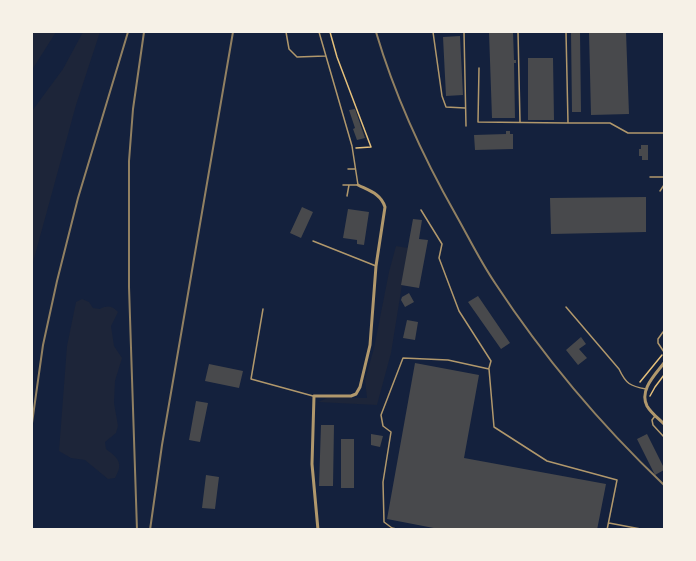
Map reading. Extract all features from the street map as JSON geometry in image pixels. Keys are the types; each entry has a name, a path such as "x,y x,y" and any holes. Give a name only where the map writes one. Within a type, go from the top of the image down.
{"street":[{"path":"318,530 312,464 314,396 356,394 360,387 370,345 376,266 385,207 383,200 377,194 358,185"},
{"path":"664,363 648,384 645,397 647,407 664,424"}],"lane":[{"path":"286,32 289,50 297,57 326,56"},
{"path":"319,32 356,169 358,185 343,185"},
{"path":"433,32 442,96 446,107 465,108"},
{"path":"464,32 466,126"},
{"path":"518,32 520,122"},
{"path":"566,32 568,123"},
{"path":"479,68 478,122 610,123 628,133 664,133"},
{"path":"348,169 356,169"},
{"path":"650,177 664,177"},
{"path":"346,196 350,185"},
{"path":"660,191 664,185"},
{"path":"421,210 442,244 439,258 459,311 491,361 489,369 494,427 547,460 617,480 607,530"},
{"path":"313,241 376,266"},
{"path":"566,307 619,369 623,378 630,385 646,389"},
{"path":"263,309 251,379 314,396"},
{"path":"663,332 658,343 664,352"},
{"path":"401,530 392,528 384,522 383,482 391,432 383,426 381,415 403,358 448,360 489,369"},
{"path":"656,416 652,420 653,425 664,437"},
{"path":"608,523 646,530"}],"path":[{"path":"330,32 337,57 371,147 352,148"},
{"path":"636,387 664,352"},
{"path":"650,401 649,398 664,375"}],"shaded area":[{"path":"32,32 56,32 32,70"},
{"path":"83,32 100,32 76,105 32,266 32,111 63,69"},
{"path":"396,246 408,248 391,353 377,405 318,402 327,398 367,398 365,380"},
{"path":"82,299 89,302 93,308 110,307 118,312 111,326 114,346 122,358 115,381 114,403 118,426 116,433 105,442 106,449 118,461 119,468 115,478 108,479 85,460 71,458 59,451 67,346 76,302"}],"building":[{"path":"489,32 513,32 514,60 516,60 514,63 515,118 492,118"},
{"path":"571,32 580,32 581,112 572,112"},
{"path":"589,32 626,32 629,114 591,115"},
{"path":"460,36 463,95 446,96 443,37"},
{"path":"528,58 553,58 554,120 528,120"},
{"path":"355,109 365,138 357,140 349,110"},
{"path":"506,131 513,134 513,149 475,150 474,135 506,134"},
{"path":"641,145 648,145 648,160 642,160 642,156 639,156"},
{"path":"646,197 646,232 551,234 550,198"},
{"path":"302,207 313,212 301,238 290,233"},
{"path":"348,209 369,212 364,245 357,244 357,240 343,238"},
{"path":"413,219 422,220 419,239 428,240 419,288 401,285"},
{"path":"409,293 414,302 405,307 401,300"},
{"path":"478,296 510,343 501,349 468,302"},
{"path":"407,320 418,322 415,340 403,338"},
{"path":"581,337 586,344 579,349 587,358 578,365 566,350"},
{"path":"415,363 479,375 464,458 606,484 597,530 444,530 387,519"},
{"path":"209,364 243,371 239,388 205,381"},
{"path":"196,401 208,403 200,442 189,440"},
{"path":"321,425 334,425 333,486 319,486"},
{"path":"371,434 383,436 380,447 371,445"},
{"path":"647,434 664,468 655,475 637,439"},
{"path":"341,439 354,439 354,488 341,488"},
{"path":"206,475 219,477 215,509 202,508"}],"railway":[{"path":"32,423 43,345 57,281 78,198 128,32"},
{"path":"137,530 129,287 129,161 133,109 144,32"},
{"path":"150,530 162,445 233,32"},
{"path":"376,32 401,103 421,148 479,258 513,310 553,363 595,414 664,485"}]}
